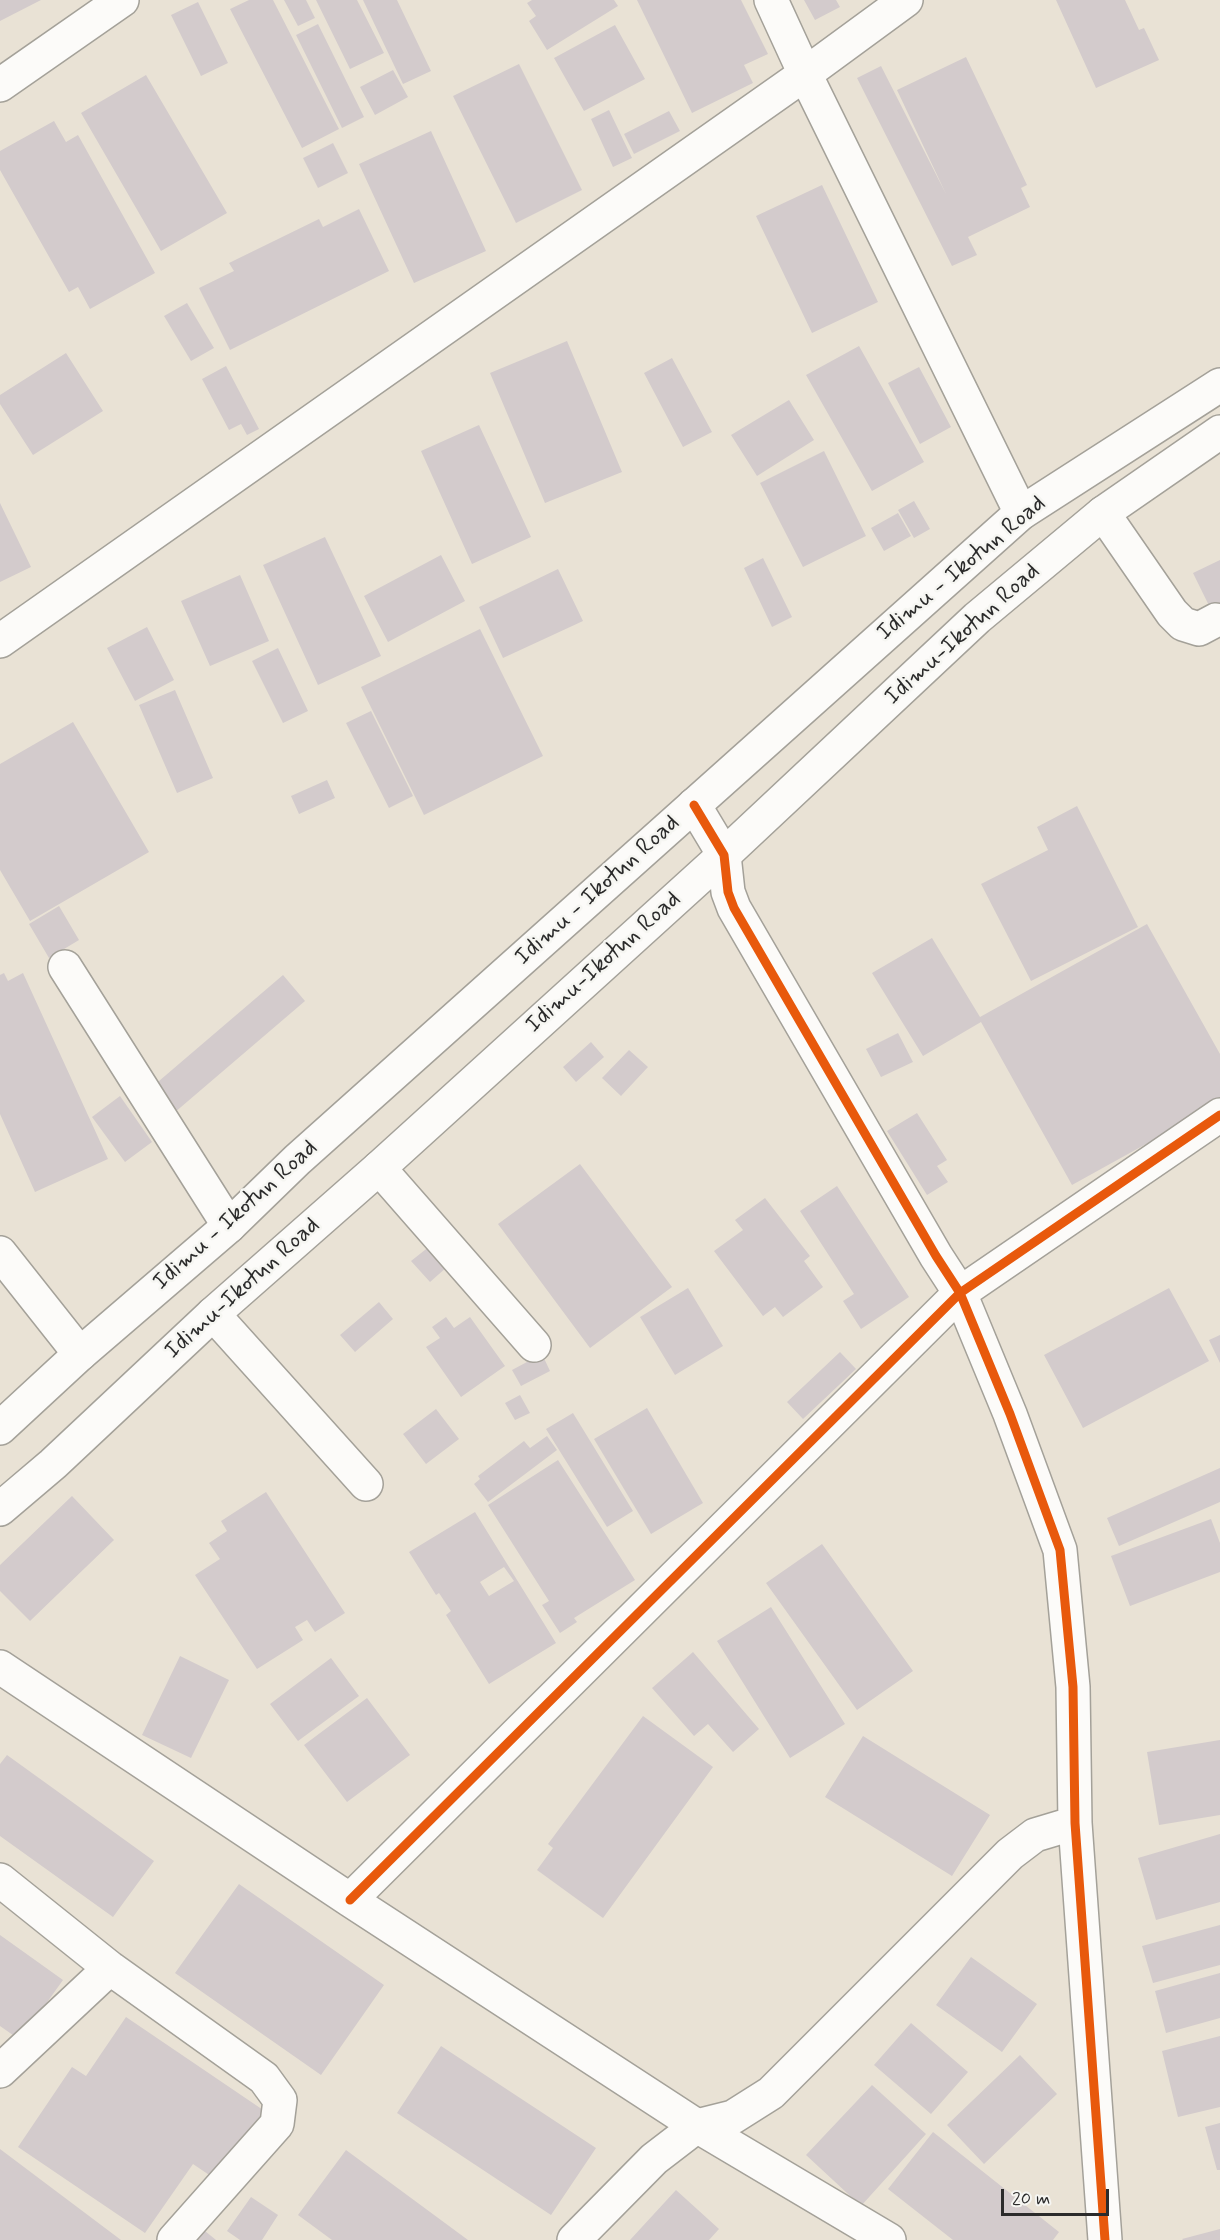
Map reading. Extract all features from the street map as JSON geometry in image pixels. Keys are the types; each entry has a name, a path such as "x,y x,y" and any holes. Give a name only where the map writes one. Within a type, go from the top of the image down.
{"street":[{"path":"0,85 122,0"},
{"path":"771,0 805,74 1021,513"},
{"path":"0,641 805,74 906,0"},
{"name":"Idimu - Ikotun Road","path":"0,1428 80,1354 229,1226 297,1160 1021,513 1220,385"},
{"name":"Idimu-Ikotun Road","path":"0,1509 53,1464 213,1314 379,1168 724,855 977,618 1103,513 1220,433"},
{"path":"1103,513 1172,613 1183,624 1198,630 1216,620"},
{"path":"694,805 724,855 728,892 735,908 924,1236 960,1293 1010,1414 1060,1550 1073,1687 1075,1823 1105,2240"},
{"path":"66,967 229,1226"},
{"path":"350,1900 960,1293 1220,1115"},
{"path":"379,1168 534,1346"},
{"path":"0,1253 80,1354"},
{"path":"213,1314 366,1484"},
{"path":"0,1667 350,1900 697,2126 889,2240"},
{"path":"574,2240 654,2159 697,2126 733,2117 771,2093 1010,1854 1035,1835 1075,1823"},
{"path":"0,1880 110,1968 264,2078 280,2100 278,2124 174,2240"},
{"path":"0,2071 110,1968"}],"building":[{"path":"0,0 41,0 0,21"},
{"path":"249,0 273,0 339,129 302,148 230,9"},
{"path":"284,0 306,0 315,18 298,26"},
{"path":"316,0 357,0 384,53 350,69"},
{"path":"363,0 397,0 431,71 403,84"},
{"path":"532,0 614,0 618,6 547,50 529,21 536,16 527,3"},
{"path":"637,0 741,0 768,54 744,65 753,83 692,113"},
{"path":"804,0 836,0 840,7 815,20"},
{"path":"1056,0 1125,0 1139,30 1144,28 1159,60 1096,88"},
{"path":"198,2 228,63 201,76 171,15"},
{"path":"318,24 364,117 342,128 296,35"},
{"path":"615,25 645,79 584,111 554,58"},
{"path":"966,57 1027,185 1021,188 1030,207 968,237 977,255 952,266 857,78 881,66 946,194 897,90"},
{"path":"519,64 582,190 516,223 453,96"},
{"path":"393,70 408,97 375,115 360,87"},
{"path":"146,75 227,213 161,251 81,113"},
{"path":"609,110 632,158 613,167 591,119"},
{"path":"669,111 680,131 634,154 624,134"},
{"path":"54,121 66,142 78,135 155,273 90,309 78,287 69,292 0,170 0,151"},
{"path":"431,131 486,251 414,283 359,164"},
{"path":"333,143 348,173 318,188 303,158"},
{"path":"822,185 878,302 812,333 756,216"},
{"path":"359,209 389,271 230,350 199,288 234,271 229,263 319,219 323,227"},
{"path":"187,303 214,348 191,361 164,316"},
{"path":"567,341 622,472 545,503 490,373"},
{"path":"859,346 924,462 872,491 806,375"},
{"path":"66,353 103,411 33,455 0,404 0,395"},
{"path":"672,358 712,432 683,447 644,373"},
{"path":"226,366 259,429 247,435 241,424 229,430 202,379"},
{"path":"919,367 951,427 920,444 888,383"},
{"path":"789,400 814,440 757,476 731,435"},
{"path":"479,425 531,537 472,564 421,451"},
{"path":"824,451 866,536 803,567 760,483"},
{"path":"914,501 930,529 914,538 898,510"},
{"path":"0,503 31,567 0,582"},
{"path":"898,513 911,536 884,551 871,528"},
{"path":"325,537 381,656 318,685 263,565"},
{"path":"441,555 465,601 388,642 364,596"},
{"path":"763,558 792,617 772,627 744,568"},
{"path":"1220,560 1220,628 1193,573"},
{"path":"558,569 583,621 503,658 479,607"},
{"path":"240,575 269,641 210,666 181,601"},
{"path":"147,627 174,680 135,701 107,648"},
{"path":"480,629 543,756 424,815 361,687"},
{"path":"278,648 308,711 283,723 252,661"},
{"path":"175,690 213,778 177,793 139,705"},
{"path":"371,711 413,796 389,808 346,723"},
{"path":"73,722 149,852 30,921 0,870 0,764"},
{"path":"327,780 335,798 299,814 291,796"},
{"path":"1077,806 1138,927 1031,981 981,884 1048,850 1037,827"},
{"path":"59,906 79,940 49,958 29,924"},
{"path":"1147,924 1220,1054 1220,1103 1072,1185 981,1022 923,1056 872,973 932,938 980,1017"},
{"path":"4,973 8,981 23,973 108,1159 35,1192 0,1114 0,975"},
{"path":"283,975 305,1001 174,1113 152,1087"},
{"path":"898,1033 913,1062 881,1077 866,1049"},
{"path":"591,1042 604,1057 576,1082 563,1067"},
{"path":"629,1050 648,1067 621,1096 602,1078"},
{"path":"120,1096 152,1142 125,1162 92,1117"},
{"path":"917,1113 947,1160 937,1166 948,1182 927,1195 887,1131"},
{"path":"580,1164 672,1287 590,1348 498,1224"},
{"path":"837,1186 909,1297 861,1329 843,1301 854,1294 800,1211"},
{"path":"765,1198 810,1256 804,1261 823,1287 783,1317 775,1307 763,1316 714,1251 743,1230 735,1220"},
{"path":"430,1246 447,1267 430,1282 411,1261"},
{"path":"688,1288 723,1346 675,1375 640,1317"},
{"path":"1169,1288 1209,1361 1083,1428 1044,1355"},
{"path":"379,1302 393,1319 355,1352 340,1335"},
{"path":"446,1317 454,1328 470,1317 505,1366 461,1397 426,1347 440,1338 432,1327"},
{"path":"1220,1335 1220,1363 1209,1340"},
{"path":"840,1352 856,1369 803,1419 787,1402"},
{"path":"542,1354 550,1371 521,1386 512,1370"},
{"path":"520,1395 530,1413 515,1420 505,1403"},
{"path":"647,1408 703,1503 651,1534 594,1439"},
{"path":"436,1409 459,1439 426,1464 403,1434"},
{"path":"573,1413 633,1511 607,1527 546,1429"},
{"path":"547,1436 557,1450 488,1502 474,1484 480,1479 478,1476 524,1441 530,1448"},
{"path":"558,1460 635,1580 574,1618 577,1622 560,1633 542,1605 549,1601 488,1505"},
{"path":"1220,1468 1220,1502 1119,1546 1107,1518"},
{"path":"266,1492 345,1613 315,1632 307,1620 295,1627 303,1640 257,1669 195,1575 220,1559 209,1543 227,1531 221,1521"},
{"path":"72,1496 114,1540 30,1621 0,1591 0,1565"},
{"path":"475,1512 556,1643 489,1684 446,1615 451,1611 439,1593 436,1595 409,1552","holes":["504,1567 514,1581 489,1596 480,1582"]},
{"path":"1211,1519 1220,1543 1220,1572 1130,1606 1111,1556"},
{"path":"822,1544 913,1671 857,1710 766,1583"},
{"path":"771,1607 845,1724 790,1758 717,1641"},
{"path":"693,1652 759,1729 733,1752 708,1724 694,1736 652,1688"},
{"path":"180,1656 229,1680 191,1758 142,1735"},
{"path":"331,1658 359,1696 298,1741 270,1704"},
{"path":"367,1698 410,1755 347,1802 304,1745"},
{"path":"643,1716 713,1767 603,1918 537,1870 553,1848 548,1844"},
{"path":"863,1736 990,1815 952,1876 825,1797"},
{"path":"1220,1740 1220,1815 1159,1825 1147,1752"},
{"path":"7,1755 154,1861 113,1917 0,1836 0,1764"},
{"path":"1220,1834 1220,1902 1156,1920 1138,1858"},
{"path":"239,1884 384,1985 321,2075 175,1973"},
{"path":"1220,1925 1220,1965 1153,1983 1142,1946"},
{"path":"0,1935 63,1980 20,2040 0,2026"},
{"path":"971,1957 1037,2004 1002,2052 936,2005"},
{"path":"1220,1973 1220,2018 1166,2033 1155,1991"},
{"path":"126,2017 269,2114 221,2183 193,2164 145,2233 18,2147 72,2067 86,2076"},
{"path":"911,2023 968,2072 931,2114 874,2065"},
{"path":"1220,2036 1220,2107 1178,2117 1162,2051"},
{"path":"441,2046 596,2148 551,2215 397,2113"},
{"path":"1020,2055 1057,2094 984,2164 947,2125"},
{"path":"872,2085 926,2134 861,2206 806,2155"},
{"path":"1220,2123 1220,2170 1217,2170 1205,2127"},
{"path":"933,2132 1059,2232 1053,2240 953,2240 888,2189"},
{"path":"0,2149 121,2240 0,2240"},
{"path":"346,2150 468,2240 332,2240 298,2215"},
{"path":"676,2190 719,2229 709,2240 630,2240"},
{"path":"251,2197 278,2215 262,2240 240,2240 227,2231"},
{"path":"1220,2229 1220,2240 1182,2239"},
{"path":"205,2231 216,2240 198,2240"}],"cycle path":[{"path":"694,805 724,855 728,892 734,908 936,1256 960,1293 1010,1414 1060,1550 1073,1687 1075,1823 1105,2240"},
{"path":"350,1900 960,1293 1220,1115"}]}
